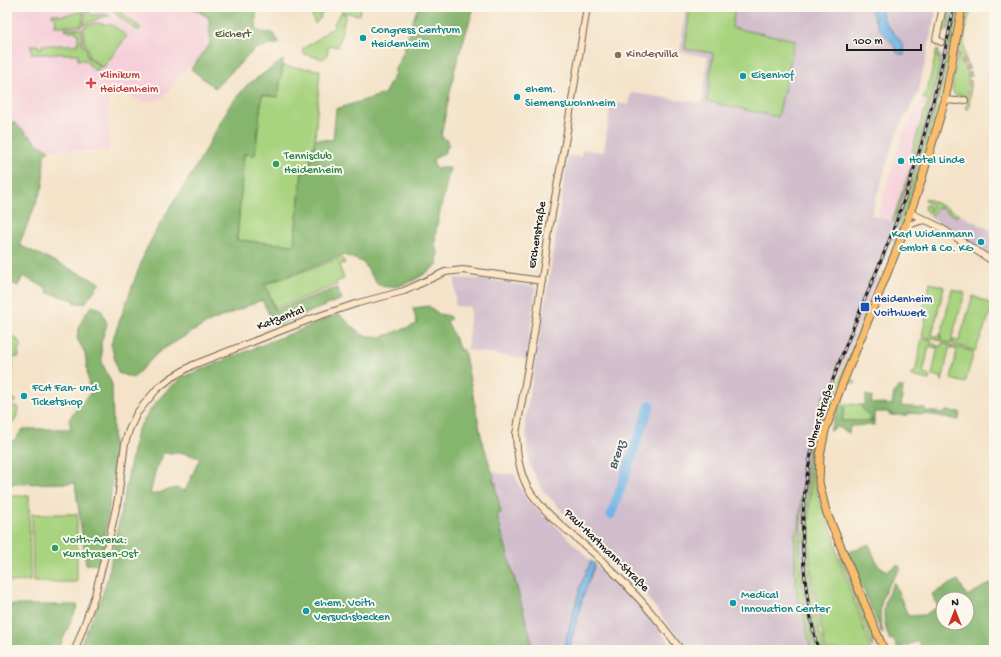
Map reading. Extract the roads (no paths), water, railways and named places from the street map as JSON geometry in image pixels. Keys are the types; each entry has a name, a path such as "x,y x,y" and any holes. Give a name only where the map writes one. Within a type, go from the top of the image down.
{"main road":[{"name":"Erchenstraße","path":"520,466 516,434 554,200 566,138 586,7"},
{"path":"938,40 943,7"},
{"name":"Ulmer Straße","path":"884,650 826,511 820,488 819,466 822,443 834,406 906,226 927,165 945,100 962,7"},
{"path":"945,100 965,100"},
{"path":"911,213 926,220 994,262"},
{"path":"906,226 926,220"},
{"name":"Katzental","path":"75,650 94,595 109,539 118,499 126,443 132,424 150,396 164,383 189,367 336,310 404,291 441,273 453,270 463,270 542,281"},
{"name":"Paul-Hartmann-Straße","path":"520,466 525,482 533,495 552,515 630,588 650,610 680,650"}],"water":[{"path":"871,7 880,7 885,22 903,45 904,55 897,53 892,43 877,26"},
{"path":"591,561 595,564 582,600 569,650 563,650 581,584"}],"waterway":[{"name":"Brenz","path":"611,515 650,405"}],"tunnel":[{"path":"941,42 961,53 969,65 973,78 973,85 972,91 965,100"}],"railway":[{"path":"818,650 807,596 804,569 803,515 805,488 810,461 823,408 841,358 892,233 920,150 942,65 954,7"}],"place":[{"name":"Congress Centrum Heidenheim","path":"363,38"},
{"name":"Kindervilla","path":"618,55"},
{"name":"Eisenhof","path":"743,76"},
{"name":"Klinikum Heidenheim","path":"91,83"},
{"name":"ehem. Siemenswohnheim","path":"517,97"},
{"name":"Hotel Linde","path":"901,161"},
{"name":"Tennisclub Heidenheim","path":"276,164"},
{"name":"Karl Widenmann GmbH & Co. KG","path":"981,242"},
{"name":"Heidenheim Voithwerk","path":"865,307"},
{"name":"FCH Fan- und Ticketshop","path":"24,396"},
{"name":"Voith-Arena: Kunstrasen-Ost","path":"55,548"},
{"name":"Medical Innovation Center","path":"733,603"},
{"name":"ehem. Voith Versuchsbecken","path":"306,611"}],"park label":[{"name":"Eichert","path":"233,35"}]}
